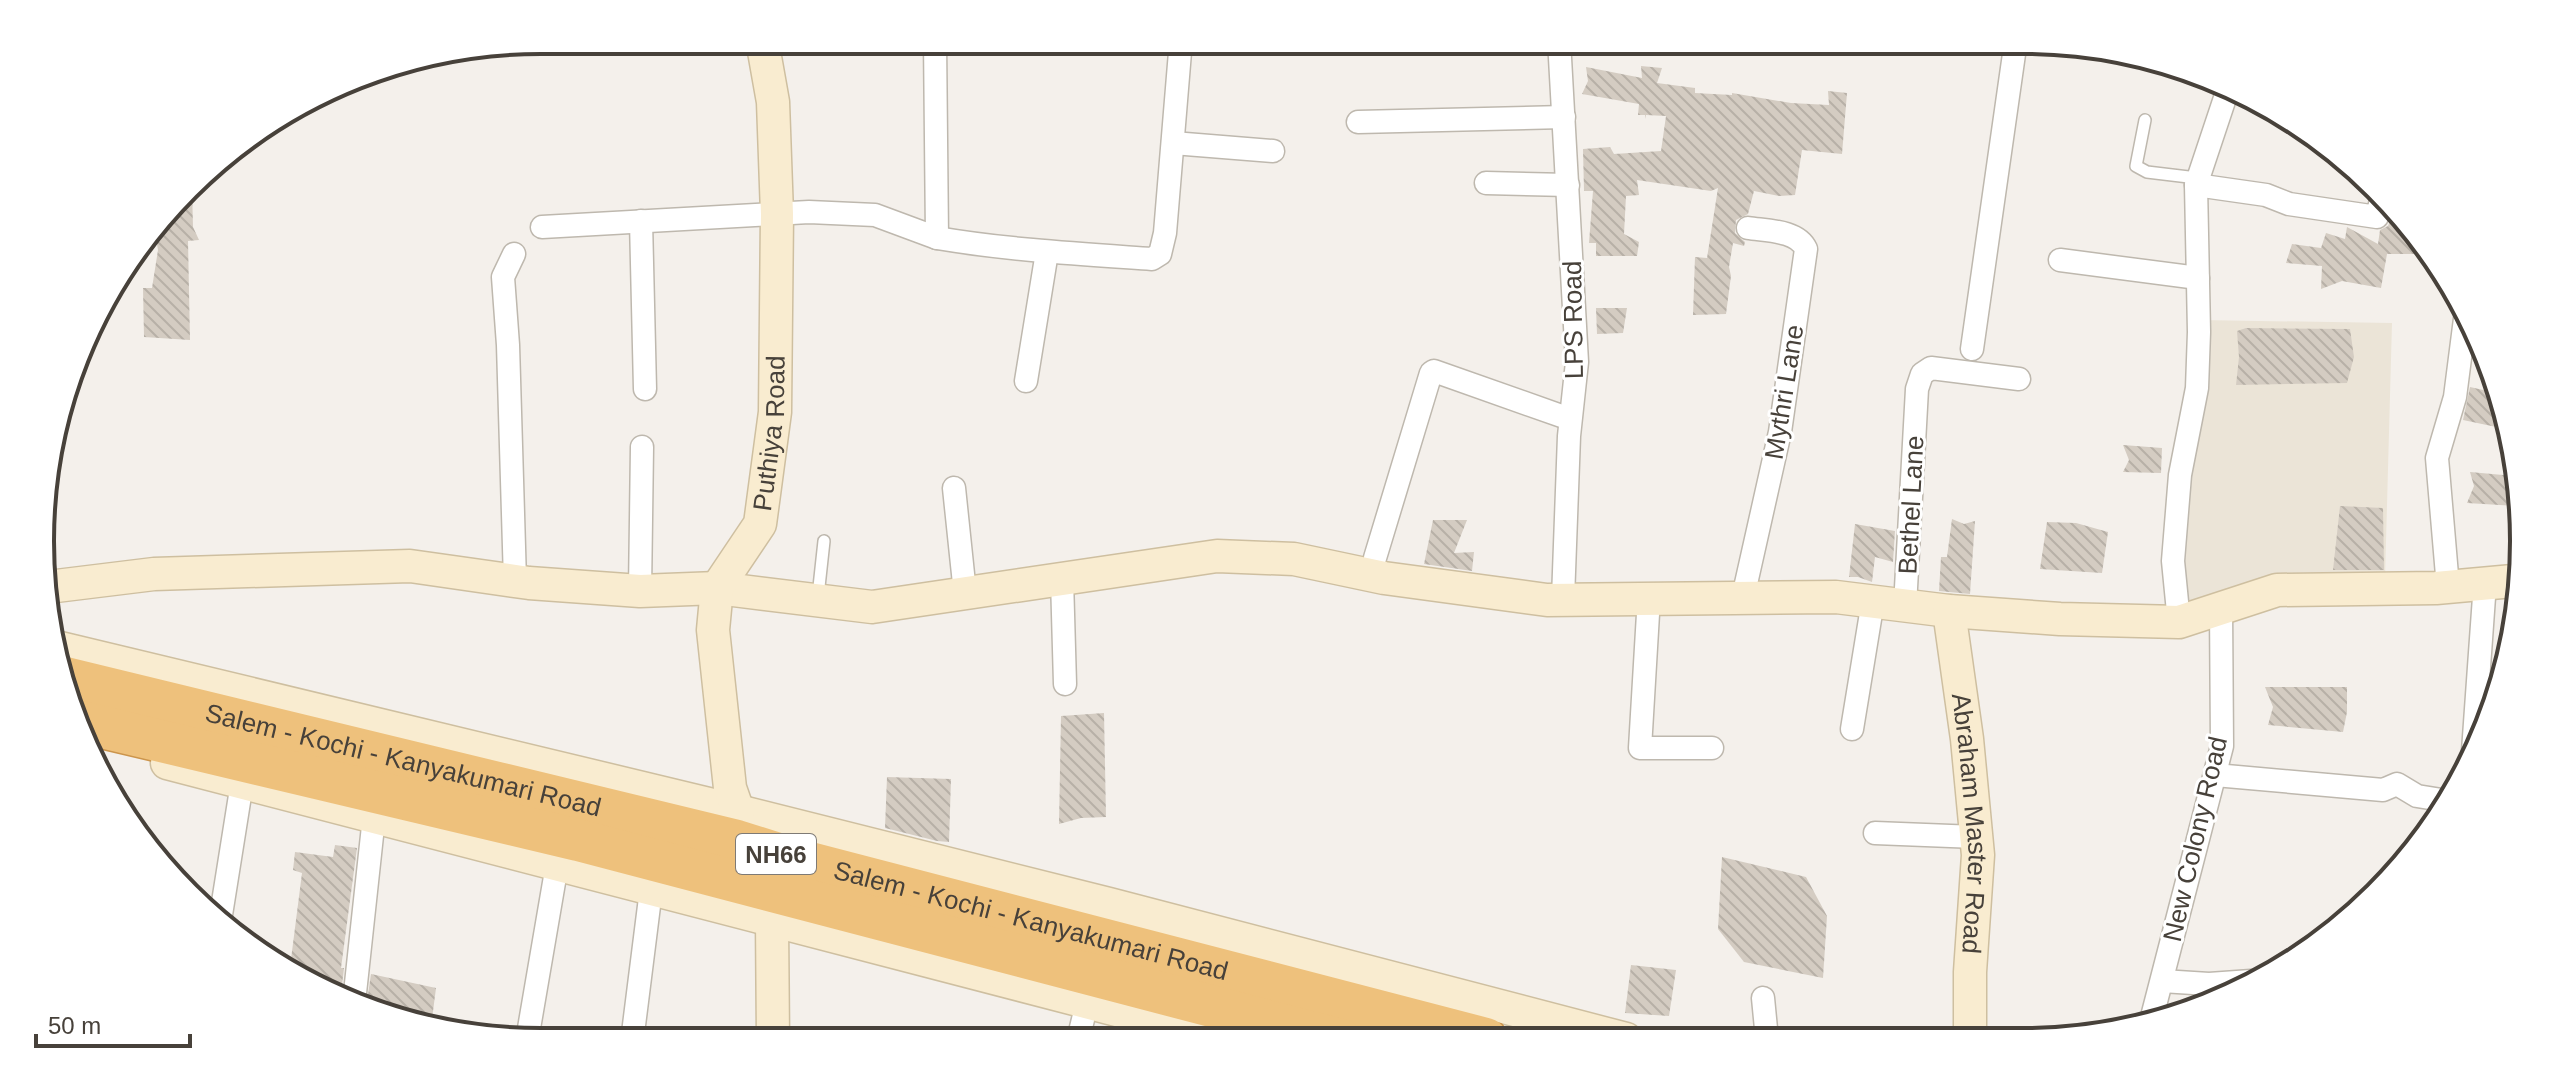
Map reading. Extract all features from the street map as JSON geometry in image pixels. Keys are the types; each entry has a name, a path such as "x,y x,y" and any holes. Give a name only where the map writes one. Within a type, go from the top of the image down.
{"highway":[{"name":"Salem - Kochi - Kanyakumari Road","path":"75,680 737,841 785,875 1301,1028"},
{"name":"Salem - Kochi - Kanyakumari Road","path":"90,724 578,840 785,875 1439,1028"}],"street":[{"name":"Puthiya Road","path":"738,811 730,788 713,630 717,588 760,524 775,412 777,214 773,102 764,54"},
{"path":"935,54 937,238"},
{"path":"542,227 777,214 875,215 937,238 998,249 1152,259 1160,254 1165,233 1180,54"},
{"name":"LPS Road","path":"1560,54 1577,362 1570,419 1563,599"},
{"path":"1972,349 2014,54"},
{"path":"2179,622 2173,561 2180,475 2197,388 2195,203 2197,181 2225,98"},
{"path":"1358,122 1564,117"},
{"path":"1173,143 1273,151"},
{"path":"2197,181 2266,195 2289,204 2377,217 2379,209"},
{"path":"1486,183 1568,185"},
{"path":"641,221 645,389"},
{"name":"Mythri Lane","path":"1743,597 1780,432 1806,249 1793,236 1748,228"},
{"path":"1026,381 1047,252"},
{"path":"514,254 503,277 515,581"},
{"path":"2060,260 2198,278"},
{"path":"2448,587 2437,458 2455,397 2463,333"},
{"name":"Bethel Lane","path":"1905,606 1916,404 1922,374 1931,368 2019,379"},
{"path":"1375,558 1431,373 1434,371 1570,419"},
{"path":"640,591 642,447"},
{"path":"954,488 965,593"},
{"path":"56,586 154,574 410,566 515,581 640,591 717,588 872,607 1217,556 1294,559 1384,578 1547,600 1836,597 1949,611 2060,619 2179,622 2277,590 2448,587 2499,582 2479,711"},
{"path":"1062,579 1065,684"},
{"path":"1649,597 1640,748 1712,748"},
{"path":"1852,729 1873,601"},
{"name":"New Colony Road","path":"2154,1010 2222,746 2221,608"},
{"name":"Abraham Master Road","path":"1949,611 1967,739 1978,855 1970,972 1970,1028"},
{"path":"66,649 738,811 785,875 1087,1003 1185,1028"},
{"path":"99,746 651,890 785,875 1125,908 1584,1028"},
{"path":"2215,775 2383,790 2397,784 2417,796 2436,799"},
{"path":"222,909 242,783"},
{"path":"355,991 374,817"},
{"path":"1875,833 1976,837"},
{"path":"529,1028 557,865"},
{"path":"774,1028 785,875"},
{"path":"634,1028 651,890"},
{"path":"2162,981 2228,983"},
{"path":"1763,998 1766,1028"},
{"path":"1081,1028 1087,1003"}],"lane":[{"path":"2145,120 2136,166 2147,172 2197,181"},
{"path":"818,600 824,541"}],"shaded area":[{"path":"2199,320 2392,323 2385,579 2179,622"}],"building":[{"path":"1641,66 1662,68 1657,83 1695,88 1695,93 1732,93 1791,103 1829,105 1828,91 1847,93 1842,154 1802,150 1795,195 1779,196 1754,191 1748,214 1736,220 1735,233 1745,242 1744,246 1733,243 1726,314 1693,315 1695,257 1707,258 1718,188 1711,191 1637,180 1639,195 1626,196 1624,234 1639,242 1637,256 1596,256 1596,243 1589,243 1593,191 1584,191 1583,149 1610,147 1614,154 1661,151 1666,116 1646,115 1645,119 1645,115 1638,115 1639,104 1582,94 1588,81 1586,67 1642,78"},
{"path":"192,202 193,227 199,240 188,241 190,340 144,337 143,288 152,288 157,243"},
{"path":"2390,221 2416,254 2387,254 2381,288 2342,281 2321,289 2322,266 2286,263 2292,244 2321,248 2326,233 2345,239 2347,227 2378,244 2380,230 2388,226"},
{"path":"1596,308 1627,308 1623,333 1597,334"},
{"path":"2246,328 2350,329 2354,357 2347,383 2236,385 2239,357 2237,331"},
{"path":"2470,387 2486,391 2496,427 2463,420"},
{"path":"2123,445 2162,448 2161,473 2123,472 2129,460"},
{"path":"2470,472 2506,475 2509,506 2467,503 2474,486"},
{"path":"2340,506 2383,508 2384,570 2333,570"},
{"path":"1952,519 1964,524 1975,521 1970,594 1939,591 1941,557 1947,557"},
{"path":"1433,520 1467,520 1454,553 1474,552 1472,571 1424,564"},
{"path":"2047,522 2076,523 2108,532 2102,573 2040,569"},
{"path":"1855,524 1895,531 1893,562 1875,557 1872,582 1849,577"},
{"path":"2265,687 2347,687 2343,732 2268,725 2273,707"},
{"path":"1104,713 1106,817 1081,818 1059,824 1061,716"},
{"path":"887,777 951,779 949,842 885,828"},
{"path":"335,845 357,848 341,968 344,968 342,985 291,959 302,873 293,870 295,852 333,857"},
{"path":"1722,857 1806,877 1827,916 1823,978 1744,962 1718,929"},
{"path":"1631,965 1676,970 1669,1016 1625,1013"},
{"path":"371,974 436,988 432,1016 368,996"}]}
